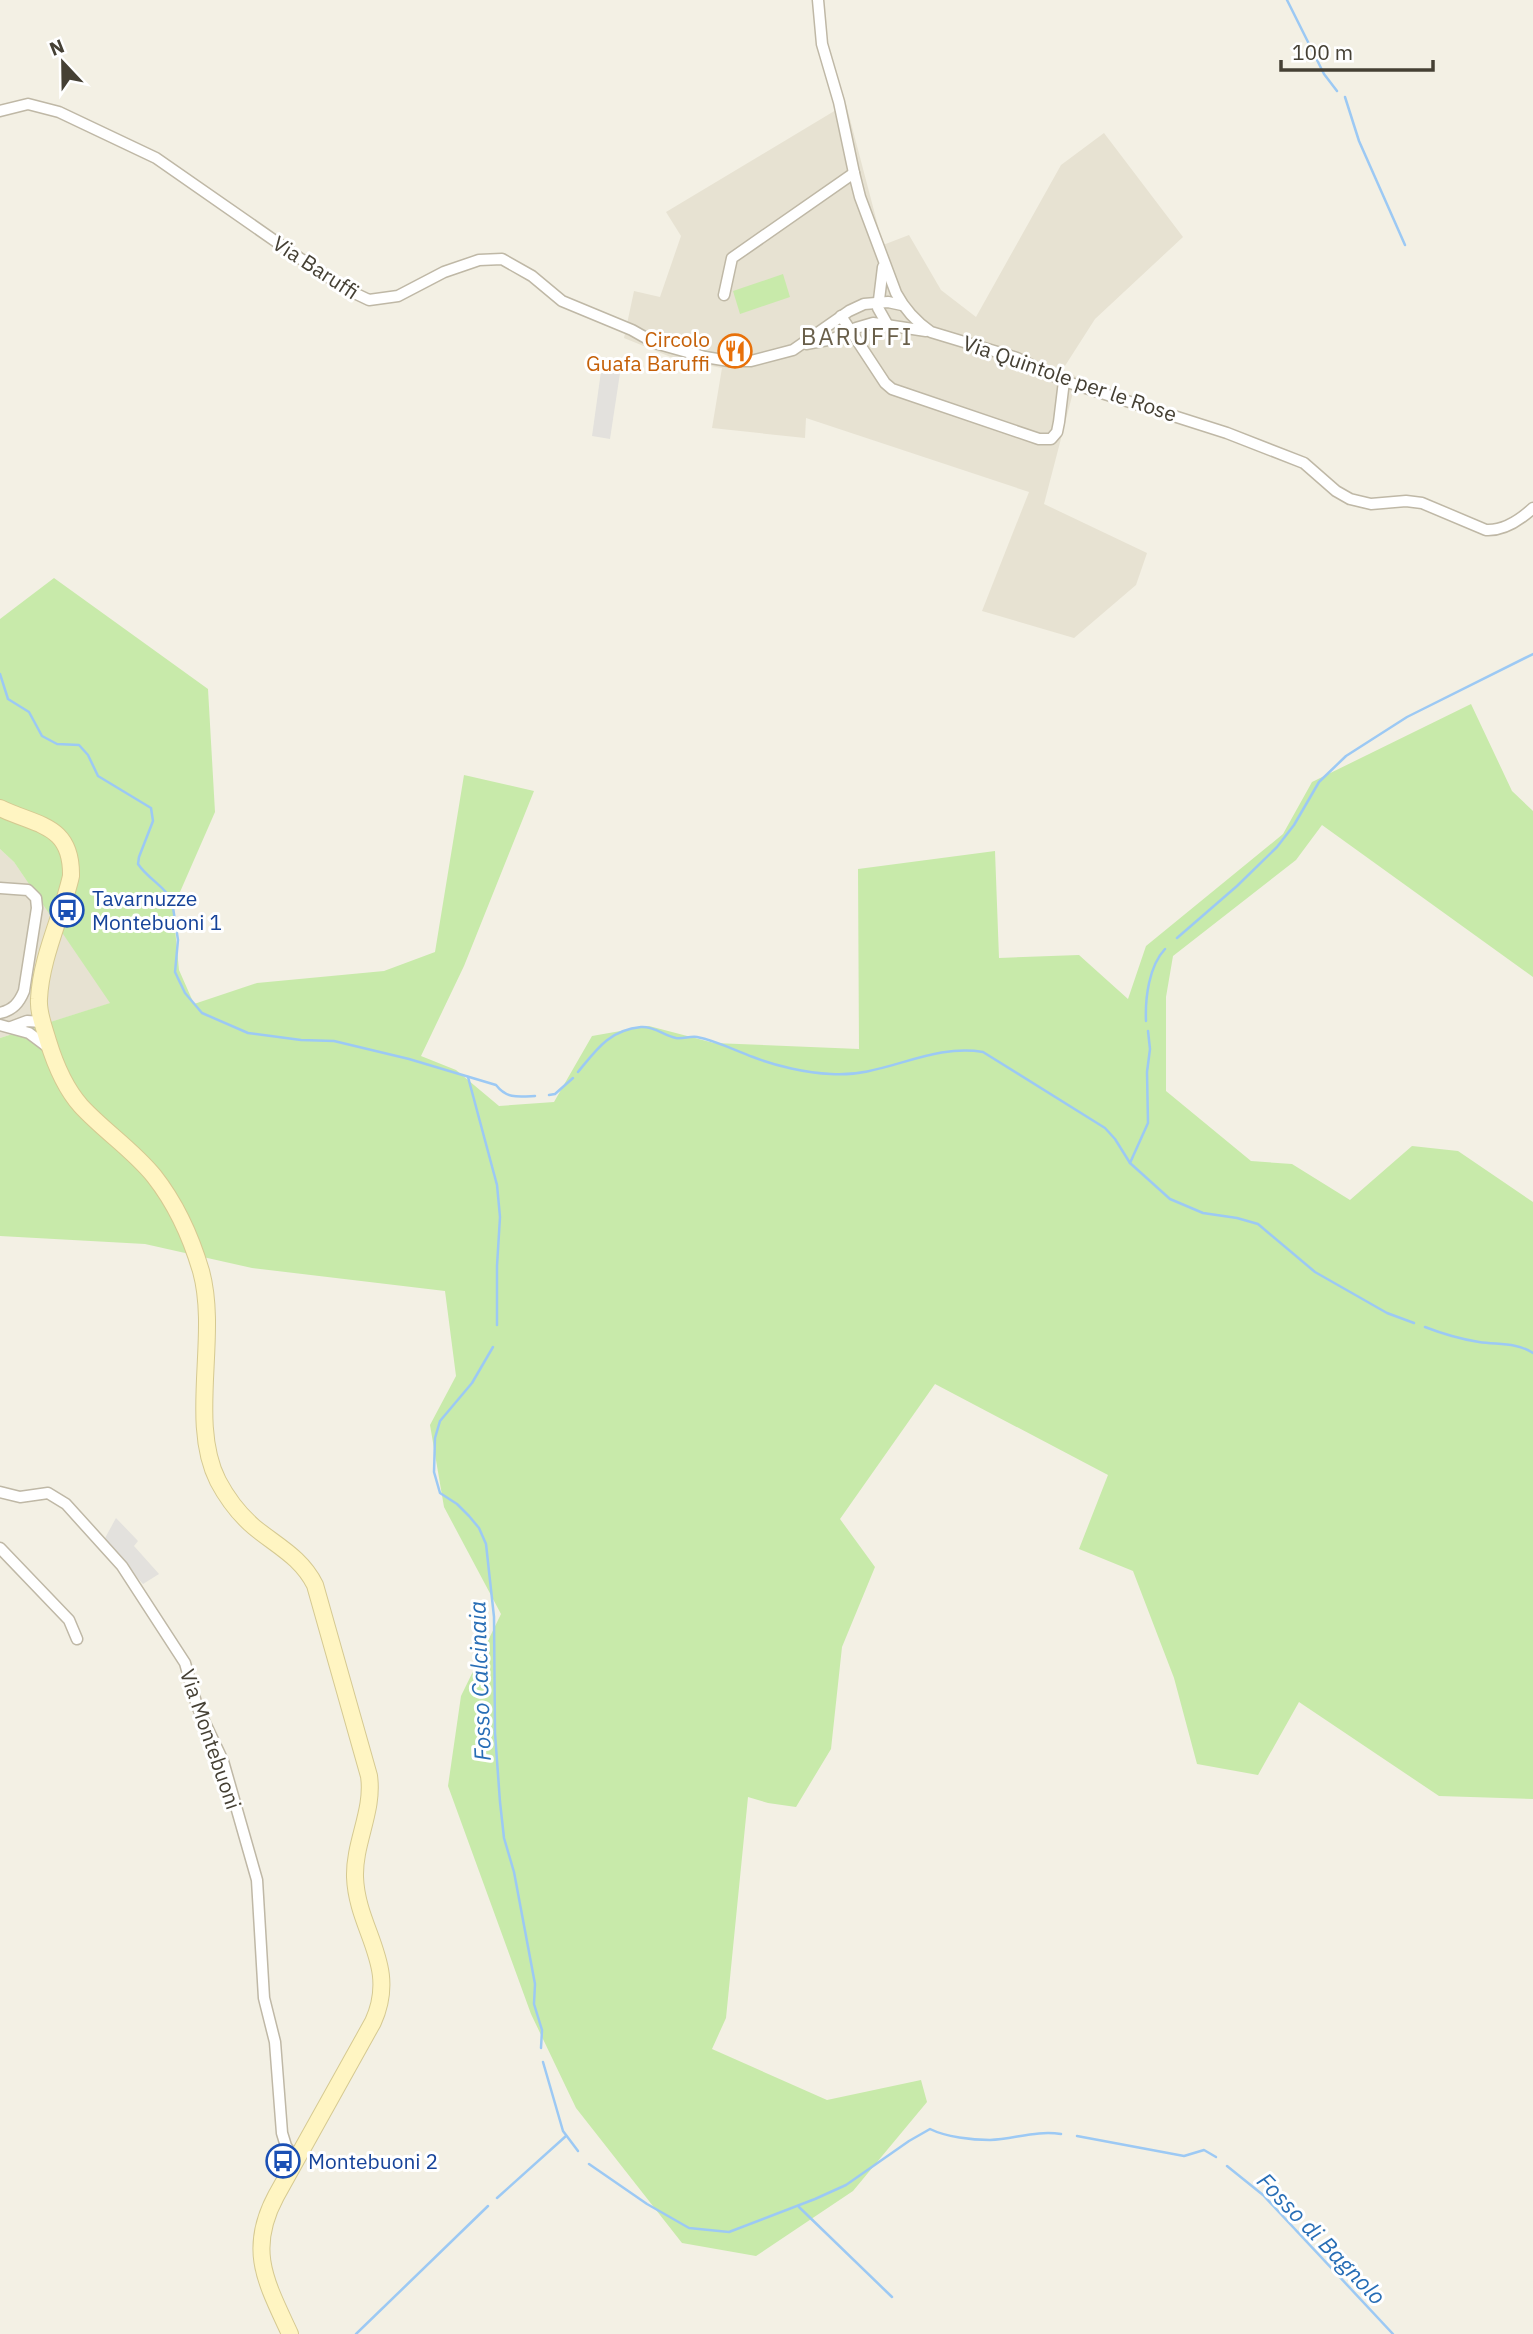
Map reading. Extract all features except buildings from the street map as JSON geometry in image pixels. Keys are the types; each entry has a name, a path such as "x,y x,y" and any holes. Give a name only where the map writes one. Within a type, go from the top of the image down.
{"main road":[{"path":"0,807 52,829 68,848 71,876 51,946 39,1002 51,1050 73,1096 154,1177 169,1197 189,1236 200,1270 206,1305 205,1414 210,1462 220,1485 242,1515 253,1527 297,1559 309,1573 315,1585 369,1776 370,1800 356,1852 355,1879 362,1911 382,1972 382,1999 373,2022 263,2222 260,2245 264,2269 290,2334"}],"street":[{"name":"Via Quintole per le Rose","path":"818,0 822,44 839,102 854,173 883,262 902,305 931,332 1017,358 1064,381 1197,422 1304,463 1336,491 1361,502 1422,503 1486,530 1522,518 1533,508"},
{"name":"Via Baruffi","path":"0,111 28,104 59,112 156,158 301,259 348,290 369,300 398,296 444,272 479,260 502,259 532,276 562,301 632,330 655,343 680,351 729,360 751,360 777,355 800,346 833,340 866,325 887,324 931,332"},
{"path":"724,295 732,258 854,173"},
{"path":"883,262 879,313 887,324 897,316 902,305"},
{"name":"Via Baruffi","path":"800,346 841,316 864,304 878,302 902,305"},
{"path":"841,316 885,383 892,389 1044,441 1051,439 1057,432 1064,381"},
{"path":"0,888 28,890 36,898 37,908 21,1000 13,1008 0,1013"},
{"path":"32,944 51,946"},
{"path":"13,1025 39,1002"},
{"path":"13,1025 42,1022"},
{"path":"13,1025 40,1039 51,1050"},
{"name":"Via Montebuoni","path":"0,1492 20,1497 48,1493 66,1504 122,1566 185,1663 197,1706 223,1761 257,1880 264,1998 275,2042 282,2133 286,2146 296,2160"},
{"path":"0,1548 69,1620 77,1639"}],"shaded area":[{"path":"846,104 883,245 909,235 941,290 976,317 1061,165 1104,133 1183,237 1095,319 1063,369 1077,377 1044,504 1147,553 1136,585 1074,638 982,611 1029,492 806,418 805,438 712,428 722,368 678,360 624,338 634,291 660,297 681,236 666,212"},
{"path":"603,357 622,360 610,439 592,436"},
{"path":"0,849 14,862 111,1003 0,1038"},
{"path":"116,1518 138,1541 134,1546 159,1574 143,1584 104,1540"}],"green space":[{"path":"783,274 790,297 740,314 733,291"},
{"path":"54,578 208,689 215,812 173,908 179,970 194,1004 257,983 384,971 435,952 464,775 534,791 464,966 421,1056 456,1070 499,1106 554,1102 592,1036 649,1026 714,1043 859,1049 858,869 995,851 999,958 1079,955 1128,999 1146,946 1283,834 1312,782 1471,704 1512,791 1533,811 1533,977 1322,825 1296,860 1173,956 1166,997 1166,1091 1251,1161 1292,1164 1350,1200 1412,1146 1458,1151 1533,1202 1533,1799 1439,1796 1299,1702 1258,1775 1197,1764 1174,1678 1133,1571 1079,1549 1108,1475 935,1384 840,1519 875,1567 842,1647 831,1749 796,1807 748,1797 726,2018 712,2049 827,2100 921,2080 927,2102 853,2191 756,2256 682,2243 576,2108 531,2014 448,1786 461,1696 501,1614 444,1507 430,1425 456,1376 445,1291 252,1268 145,1244 0,1236 0,1038 110,1003 14,862 0,849 0,619"}],"waterway":[{"path":"1287,0 1324,74 1337,91"},
{"path":"1345,97 1359,141 1405,245"},
{"path":"1177,938 1277,847 1294,825 1319,782 1346,756 1407,717 1533,654"},
{"path":"0,674 8,699 29,712 42,736 57,744 79,745 88,755 98,776 151,808 153,821 138,864 172,901 178,940 175,972 185,993 202,1013 248,1033 334,1041 409,1059 496,1085 509,1095 535,1096"},
{"path":"1146,1021 1149,983 1155,964 1165,949"},
{"path":"578,1072 604,1042 620,1032 641,1027 676,1038 704,1039 771,1063 821,1073 851,1074 870,1071 944,1052 983,1052 1105,1128 1130,1163 1170,1199 1203,1213 1258,1224 1315,1272 1387,1313 1414,1323"},
{"path":"1130,1163 1148,1123 1148,1031"},
{"name":"Fosso Calcinaia","path":"468,1077 497,1185 500,1217 497,1325"},
{"path":"549,1095 555,1094 573,1078"},
{"path":"1425,1327 1465,1339 1520,1347 1533,1353"},
{"name":"Fosso Calcinaia","path":"493,1347 472,1383 440,1421 435,1438 434,1472 440,1493 469,1516 479,1528 486,1544 494,1617 495,1733 500,1802 504,1838 514,1872 535,1984 534,2004 542,2030 541,2048"},
{"name":"Fosso Calcinaia","path":"543,2062 563,2131 578,2151"},
{"name":"Fosso di Bagnolo","path":"589,2164 647,2204 689,2228 729,2232 846,2185 930,2129 951,2136 983,2140 1043,2133 1061,2134"},
{"name":"Fosso Calcinaia","path":"497,2198 566,2136"},
{"name":"Fosso di Bagnolo","path":"1077,2136 1184,2156 1204,2150 1216,2157"},
{"name":"Fosso di Bagnolo","path":"1227,2166 1263,2195 1393,2334"},
{"name":"Fosso Calcinaia","path":"356,2334 488,2206"},
{"path":"799,2207 892,2297"}],"place":[{"name":"Circolo Guafa Baruffi","path":"735,351"},
{"name":"Tavarnuzze Montebuoni 1","path":"67,910"},
{"name":"Montebuoni 2","path":"283,2161"}],"district":[{"name":"BARUFFI","path":"857,336"}]}
